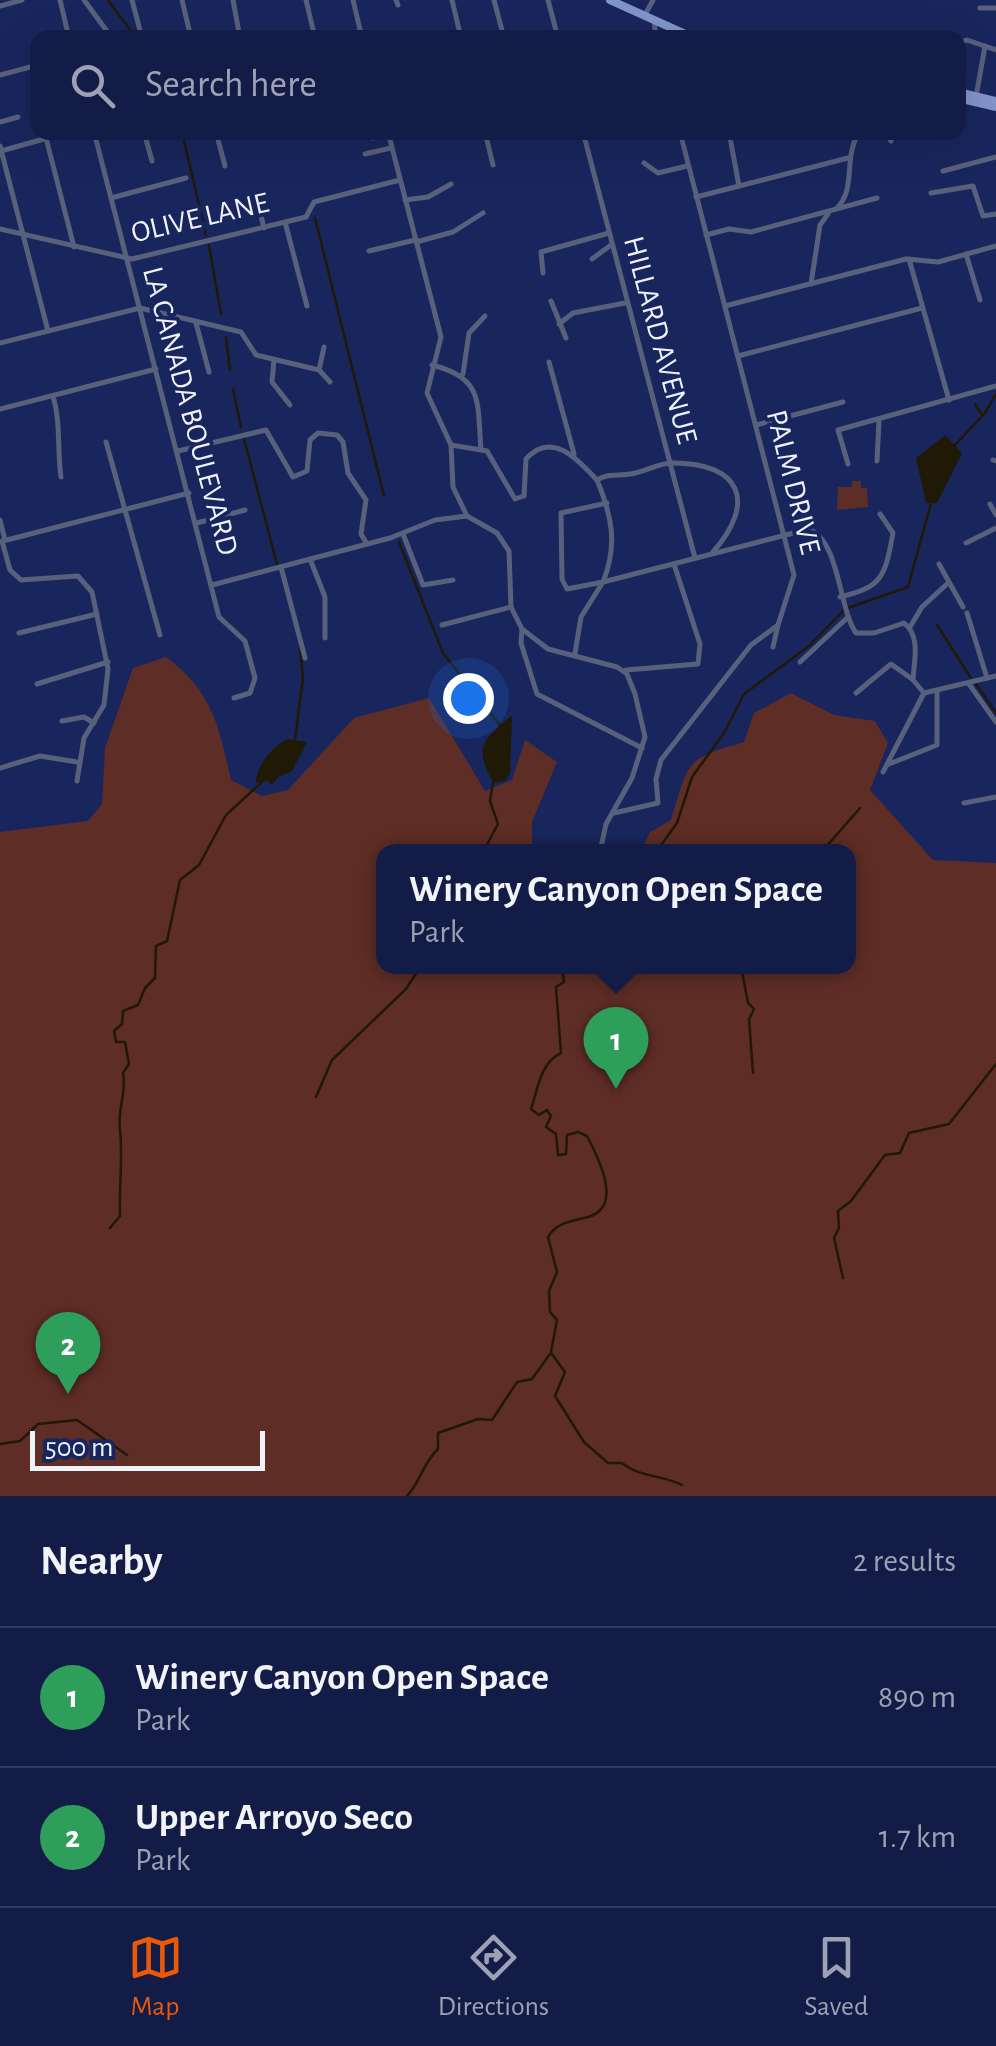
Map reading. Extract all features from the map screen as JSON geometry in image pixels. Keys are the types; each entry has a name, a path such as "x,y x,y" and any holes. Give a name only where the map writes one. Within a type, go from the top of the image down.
{"main road":[{"path":"610,0 679,30"},
{"path":"966,97 996,104"}],"street":[{"path":"0,6 22,0"},
{"path":"61,0 67,30"},
{"path":"84,0 106,30"},
{"path":"132,0 140,30"},
{"path":"182,0 189,30"},
{"path":"233,0 239,30"},
{"path":"306,0 313,30"},
{"path":"353,0 361,30"},
{"path":"452,0 459,30"},
{"path":"494,0 502,30"},
{"path":"548,0 556,30"},
{"path":"652,0 654,30"},
{"path":"980,8 996,8"},
{"path":"966,41 996,50"},
{"path":"975,99 985,46"},
{"path":"0,76 30,67"},
{"path":"0,122 18,117"},
{"path":"37,140 0,148 48,331"},
{"path":"47,140 74,246"},
{"name":"LA CANADA BOULEVARD","path":"96,140 220,620 239,630 245,640 254,689 234,698"},
{"path":"146,140 152,160"},
{"path":"218,140 225,166"},
{"path":"390,140 441,336 426,393 451,444 453,486 467,516"},
{"path":"488,140 493,165"},
{"name":"HILLARD AVENUE","path":"585,140 695,558"},
{"name":"PALM DRIVE","path":"614,814 658,803 656,779 662,760 752,645 778,624 794,575 682,140"},
{"path":"730,140 739,186"},
{"path":"811,284 820,226 843,202 848,158 855,140"},
{"path":"364,154 392,148"},
{"path":"944,171 996,157"},
{"path":"696,197 848,158"},
{"path":"644,164 658,173 688,166"},
{"path":"111,198 186,178"},
{"name":"OLIVE LANE","path":"0,229 127,260 308,216 314,202 400,180"},
{"path":"406,200 428,197 450,184"},
{"path":"931,193 973,186 983,216 996,214"},
{"path":"706,235 729,229 751,232 878,198"},
{"path":"259,208 264,228"},
{"path":"369,250 453,232 482,213"},
{"path":"285,222 307,306"},
{"path":"543,272 541,252 608,233"},
{"path":"592,259 611,244"},
{"path":"725,306 909,259 938,262 996,246"},
{"path":"966,254 980,300"},
{"path":"909,259 948,400"},
{"path":"551,301 566,338"},
{"path":"558,324 573,314 626,302"},
{"path":"0,343 140,308 241,332 254,354 319,370 330,382"},
{"path":"738,356 922,308"},
{"path":"462,374 469,333 485,316"},
{"path":"196,323 208,372"},
{"path":"319,370 324,346"},
{"path":"274,360 272,382 290,405"},
{"path":"549,362 574,454 597,480 607,502 613,538 603,582 581,617 575,653"},
{"path":"432,364 462,374 474,388 481,450"},
{"path":"0,409 156,370"},
{"path":"848,464 838,430 996,386"},
{"path":"54,396 60,426 56,443 61,477"},
{"path":"756,425 843,402"},
{"path":"878,461 879,420"},
{"path":"178,450 266,430 293,476 307,471 310,440 318,433 337,435 343,442 348,473 366,500 361,534 367,544"},
{"path":"106,442 160,635"},
{"path":"451,444 489,454 515,499 524,496 524,467 534,450 553,447 574,454"},
{"path":"585,468 606,475 632,474 669,462 700,465 736,488 740,506 734,528 711,554"},
{"path":"597,480 606,475"},
{"path":"2,541 189,493"},
{"path":"607,502 561,514 564,584 573,590 804,529 817,532 838,574 841,601 856,632 865,634 904,623 910,627 915,635 914,680"},
{"path":"990,504 996,515"},
{"path":"197,523 245,510"},
{"path":"841,601 872,589 879,581 893,533 880,514"},
{"path":"212,585 403,534 435,520 467,516 498,533 509,551 512,607 522,629 548,648 623,670 698,664 700,644 674,564"},
{"path":"0,520 10,570 17,578 32,583 78,576 90,587 98,614 108,662 104,705 78,762 77,780"},
{"path":"966,543 996,528"},
{"path":"403,534 423,586 453,580"},
{"path":"310,559 325,597 325,638"},
{"path":"940,564 965,610 987,678"},
{"path":"281,567 304,658"},
{"path":"910,627 929,599 948,583"},
{"path":"442,626 512,607"},
{"path":"19,633 98,614"},
{"path":"800,662 846,616"},
{"path":"774,648 778,624"},
{"path":"522,629 520,643 537,694 642,748"},
{"path":"37,684 108,662"},
{"path":"856,694 891,664 914,680 924,693"},
{"path":"602,844 606,824 642,748 644,732 623,670"},
{"path":"924,693 996,676"},
{"path":"968,683 996,722"},
{"path":"888,764 937,745 938,692"},
{"path":"883,772 924,693"},
{"path":"62,721 84,717 94,723"},
{"path":"0,768 40,756 78,762"},
{"path":"964,803 996,796"}],"shaded area":[{"path":"945,435 962,453 937,503 926,503 916,458"},
{"path":"852,481 861,481 861,488 867,488 868,507 837,510 838,487 852,487"},
{"path":"166,657 182,670 211,711 231,780 262,796 288,790 354,718 429,698 485,791 512,780 525,740 557,762 532,822 532,844 376,844 376,974 856,974 856,844 644,844 650,832 671,820 692,766 710,753 744,742 754,713 791,693 834,715 875,721 888,743 870,790 933,860 996,863 996,1496 0,1496 0,832 88,821 102,804 105,748 133,668"},
{"path":"512,715 510,773 505,781 493,783 483,759 484,744"},
{"path":"288,739 307,742 292,771 278,777 272,785 266,780 256,783 266,757"}],"waterway":[{"path":"108,0 130,30"},
{"path":"184,140 206,235"},
{"path":"315,218 384,496"},
{"path":"209,245 221,314"},
{"path":"226,337 230,370"},
{"path":"233,389 241,427"},
{"path":"955,445 985,413 996,394"},
{"path":"975,404 982,415"},
{"path":"244,439 277,564"},
{"path":"662,844 677,823 692,777 724,733 744,694 809,646 845,609 908,587 931,503"},
{"path":"399,542 443,653 482,703"},
{"path":"937,625 971,678"},
{"path":"298,716 303,679 300,648"},
{"path":"976,684 996,713"},
{"path":"491,714 500,725"},
{"path":"295,739 298,718"},
{"path":"110,1228 120,1216 120,1115 123,1073 129,1064 125,1042 116,1042 114,1031 122,1024 123,1011 138,1005 145,988 155,978 156,946 167,941 180,880 199,865 226,815 264,780"},
{"path":"487,844 498,824 490,801 493,783"},
{"path":"828,844 860,808"},
{"path":"316,1097 332,1060 406,989 416,974"},
{"path":"551,1352 557,1320 550,1312 549,1291 557,1272 548,1237 560,1225 599,1212 606,1193 602,1168 587,1136 578,1132 567,1135 566,1154 558,1155 556,1134 546,1127 551,1116 547,1110 539,1115 531,1109 544,1070 561,1053 556,987 564,982 563,974"},
{"path":"743,974 748,1003 754,1009 749,1019 753,1073"},
{"path":"843,1278 834,1238 839,1228 838,1211 851,1201 885,1155 900,1153 909,1133 949,1124 996,1064"},
{"path":"407,1496 438,1449 438,1433 478,1419 492,1420 517,1382 532,1379 550,1354"},
{"path":"552,1354 565,1372 555,1396 584,1442 608,1463 622,1463 682,1485"},
{"path":"0,1444 20,1441 38,1424 77,1420 127,1455"}],"place":[{"name":"Winery Canyon Open Space","path":"616,1089"},
{"name":"Upper Arroyo Seco","path":"68,1394"}]}
